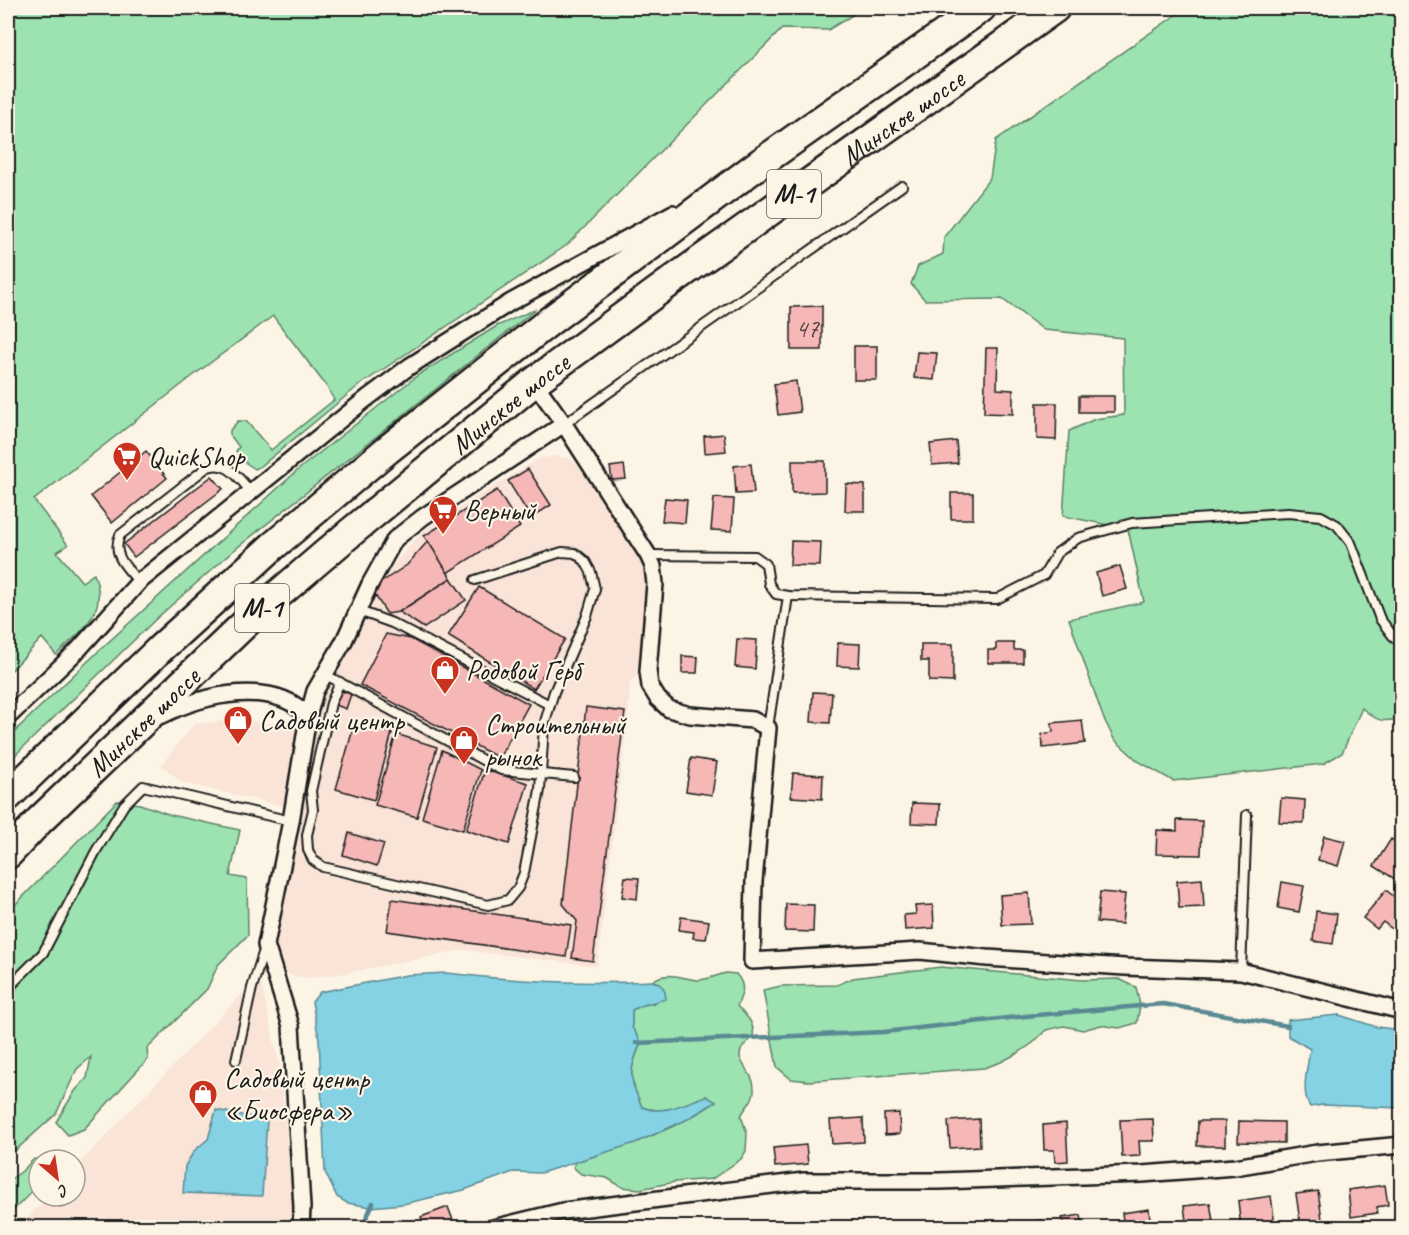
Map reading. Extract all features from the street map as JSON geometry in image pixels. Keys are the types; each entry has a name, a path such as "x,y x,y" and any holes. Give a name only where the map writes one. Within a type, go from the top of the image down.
{"highway":[{"name":"Минское шоссе","path":"8,796 160,649 330,497 497,362 759,164 981,8"},
{"name":"Минское шоссе","path":"8,854 126,737 254,616 376,511 534,382 673,280 1055,8"}],"street":[{"path":"8,717 78,650 139,582 410,366 511,302 620,244 759,164"},
{"path":"534,382 564,424 653,566 655,584 648,671 650,686 658,699 669,709 690,715 753,720 768,728 754,881 753,961 920,951 1125,968 1241,971 1401,1011"},
{"path":"289,700 299,699 315,691 333,678 370,584 395,539 423,517 564,424"},
{"path":"302,1227 291,1026 266,945 291,821 308,717 315,691"},
{"path":"126,737 182,705 215,696 275,695 300,707 308,717"},
{"path":"493,1227 563,1211 804,1181 940,1181 1142,1174 1235,1167 1317,1153 1401,1145"}],"lane":[{"path":"564,424 902,186"},
{"path":"139,582 119,558 116,546 120,535 206,468 213,465 230,469 250,492"},
{"path":"648,555 755,556 766,564 769,584 776,594 788,596 997,599 1044,575 1057,553 1078,538 1132,523 1288,513 1321,516 1337,525 1351,543 1380,619 1401,643"},
{"path":"475,580 562,552 575,553 585,561 591,572 595,589 587,616 554,692 544,725 540,773 540,790 524,873 518,888 508,900 488,905 323,867 313,860 308,850 307,835 313,810 311,790 330,703 333,678 501,770 540,773 574,777"},
{"path":"768,728 788,596"},
{"path":"359,611 392,623 550,705"},
{"path":"8,988 43,953 118,814 143,786 291,821"},
{"path":"1241,971 1247,815"},
{"path":"236,1059 252,988 266,945"}],"shaded area":[{"name":"Строительный рынок","path":"556,456 568,458 577,464 647,566 649,577 640,674 630,681 628,714 597,966 463,950 346,973 307,978 291,975 281,970 275,960 275,947 297,818 322,694 359,628 371,589 424,530 538,459"},
{"name":"Садовый центр","path":"240,720 303,727 287,807 183,783 161,765 194,724"},
{"name":"Садовый центр «Биосфера»","path":"261,983 281,1072 292,1207 291,1227 18,1228 37,1208 87,1208 87,1156 243,993"}],"green space":[{"path":"8,8 864,8 828,30 782,29 567,245 357,387 261,466 255,469 246,463 236,451 239,447 230,435 230,430 238,421 246,421 271,450 334,400 327,387 273,316 194,375 34,500 68,545 57,552 82,582 94,574 98,587 98,599 90,620 56,655 42,638 8,674"},
{"path":"1186,8 1401,8 1401,719 1380,720 1362,708 1342,753 1323,764 1173,781 1138,761 1114,739 1103,717 1069,619 1144,602 1128,529 1063,516 1069,431 1095,419 1124,415 1123,338 1044,330 1002,299 925,300 911,284 918,266 943,254 944,237 990,178 996,140"},
{"path":"536,309 233,551 158,617 8,762 8,743 18,728 104,646 299,469 418,375 497,326"},
{"path":"117,801 140,804 171,815 240,830 230,876 247,879 248,935 218,965 207,989 147,1049 148,1059 84,1129 68,1135 56,1122 75,1091 87,1078 91,1057 77,1069 56,1114 8,1157 8,998 21,983 8,971 8,912"},
{"path":"941,967 1082,980 1119,979 1136,987 1140,1005 1137,1023 1119,1028 1101,1025 1083,1030 1064,1026 1046,1030 1018,1053 984,1068 809,1081 791,1079 777,1067 763,990 781,986 837,985 853,978"},
{"path":"726,973 736,974 741,982 742,993 737,1006 750,1020 753,1028 753,1037 740,1052 740,1058 753,1082 754,1091 751,1101 741,1116 747,1133 746,1151 741,1159 712,1179 675,1182 640,1189 622,1187 607,1178 581,1174 573,1167 576,1162 666,1130 716,1102 706,1096 666,1109 642,1107 632,1075 634,1061 641,1043 632,1027 632,1010 654,1003 659,983 652,981 658,978 675,976 701,980"},
{"path":"27,1166 27,1196 8,1216 8,1181"}],"water":[{"path":"446,973 600,983 652,981 664,989 666,999 632,1010 632,1027 641,1042 632,1068 632,1075 642,1107 666,1109 706,1096 716,1102 684,1121 635,1143 541,1173 513,1172 464,1190 403,1204 371,1207 347,1203 337,1197 325,1172 319,1039 312,1002 320,992 407,975"},
{"path":"1339,1015 1377,1027 1401,1030 1401,1108 1323,1105 1310,1107 1305,1086 1310,1049 1288,1036 1288,1020"},
{"path":"216,1110 267,1120 262,1196 183,1193 185,1166 194,1151 208,1139"}],"building":[{"path":"822,306 822,350 791,350 791,307"},
{"path":"854,346 877,346 877,380 854,380"},
{"path":"986,348 998,348 997,389 1013,390 1013,414 984,413"},
{"path":"917,352 937,353 934,380 914,378"},
{"path":"796,381 800,412 778,415 774,384"},
{"path":"1079,396 1114,396 1114,412 1079,412"},
{"path":"1037,403 1057,403 1056,440 1037,439"},
{"path":"724,434 726,451 705,453 704,436"},
{"path":"956,441 958,463 932,465 930,444"},
{"path":"146,451 167,478 112,523 91,496"},
{"path":"792,461 825,461 825,492 792,493"},
{"path":"751,464 754,493 736,494 734,466"},
{"path":"624,465 626,479 612,480 610,467"},
{"path":"528,469 551,505 531,518 508,481"},
{"path":"212,476 223,489 134,557 124,544"},
{"path":"846,484 865,485 865,511 845,511"},
{"path":"497,490 520,527 447,573 424,536"},
{"path":"951,493 973,493 973,519 951,519"},
{"path":"665,498 687,500 685,523 662,521"},
{"path":"714,498 734,499 732,531 711,530"},
{"path":"428,541 451,578 399,612 387,614 371,589 407,565"},
{"path":"791,541 821,542 820,566 790,565"},
{"path":"1120,566 1127,589 1102,596 1096,573"},
{"path":"451,578 466,600 424,628 399,612"},
{"path":"479,587 565,639 534,689 448,636"},
{"name":"Родовой Герб","path":"386,634 411,639 529,704 499,758 360,685"},
{"path":"737,639 757,640 755,669 735,667"},
{"path":"838,643 860,644 859,667 837,666"},
{"path":"996,643 1014,643 1014,650 1023,650 1023,663 988,663 988,650 996,650"},
{"path":"921,644 953,644 953,682 929,681 929,661 921,661"},
{"path":"682,656 698,657 697,673 682,673"},
{"path":"341,691 351,694 346,709 336,705"},
{"path":"813,692 832,693 830,723 811,722"},
{"path":"586,707 625,712 593,961 572,958 577,921 563,904"},
{"path":"1082,720 1085,743 1043,748 1042,734 1053,732 1052,723"},
{"path":"355,722 392,733 374,800 336,789"},
{"path":"396,734 437,747 417,817 375,805"},
{"path":"442,750 481,770 463,830 422,818"},
{"path":"691,758 717,762 712,795 686,791"},
{"path":"485,770 528,783 509,844 466,830"},
{"path":"793,773 823,775 822,799 791,797"},
{"path":"1281,798 1305,800 1304,823 1279,822"},
{"path":"912,803 940,804 939,824 911,823"},
{"path":"1177,820 1202,821 1201,855 1156,854 1157,830 1177,831"},
{"path":"349,833 384,844 377,866 343,855"},
{"path":"1324,836 1345,841 1338,866 1318,860"},
{"path":"1391,839 1402,845 1401,883 1374,866"},
{"path":"625,877 639,878 637,899 622,897"},
{"path":"1202,879 1204,907 1179,908 1177,881"},
{"path":"1282,882 1304,886 1299,912 1278,908"},
{"path":"1386,890 1402,903 1402,923 1395,931 1383,922 1377,929 1363,918"},
{"path":"1100,892 1125,894 1122,924 1097,922"},
{"path":"1029,893 1031,924 1002,925 1000,895"},
{"path":"392,899 571,925 566,957 387,931"},
{"path":"786,904 814,905 813,932 785,931"},
{"path":"933,905 934,928 905,930 904,915 916,914 915,906"},
{"path":"1316,911 1337,914 1333,944 1313,941"},
{"path":"681,917 709,921 706,939 693,938 694,932 679,930"},
{"path":"899,1113 900,1134 885,1135 884,1114"},
{"path":"863,1118 864,1142 832,1144 830,1120"},
{"path":"979,1119 980,1146 950,1148 948,1121"},
{"path":"1153,1119 1154,1141 1139,1141 1140,1156 1122,1157 1120,1120"},
{"path":"1198,1121 1225,1121 1225,1146 1197,1146"},
{"path":"1239,1121 1284,1122 1284,1143 1238,1142"},
{"path":"1066,1123 1068,1161 1055,1162 1054,1150 1044,1150 1043,1125"},
{"path":"806,1145 808,1164 775,1167 773,1148"},
{"path":"1385,1185 1388,1205 1377,1207 1377,1213 1351,1217 1348,1190"},
{"path":"1318,1191 1323,1226 1301,1228 1296,1194"},
{"path":"1271,1196 1275,1225 1241,1228 1238,1201"},
{"path":"1210,1203 1214,1227 1187,1228 1184,1206"},
{"path":"448,1207 456,1228 425,1228 421,1217"},
{"path":"1149,1209 1151,1228 1124,1228 1122,1213"},
{"path":"1081,1215 1083,1228 1057,1228 1056,1226 1063,1225 1062,1218"},
{"path":"1042,1220 1043,1228 1022,1228 1022,1222"},
{"path":"1020,1224 1020,1228 1002,1228 1002,1226"}],"waterway":[{"path":"636,1043 884,1032 1163,1004 1288,1026"},
{"path":"362,1228 373,1203"}],"place":[{"name":"QuickShop","path":"127,482"},
{"name":"Верный","path":"443,536"},
{"name":"Родовой Герб","path":"445,696"},
{"name":"Садовый центр","path":"238,746"},
{"name":"Строительный рынок","path":"464,766"},
{"name":"Садовый центр «Биосфера»","path":"203,1120"}]}
